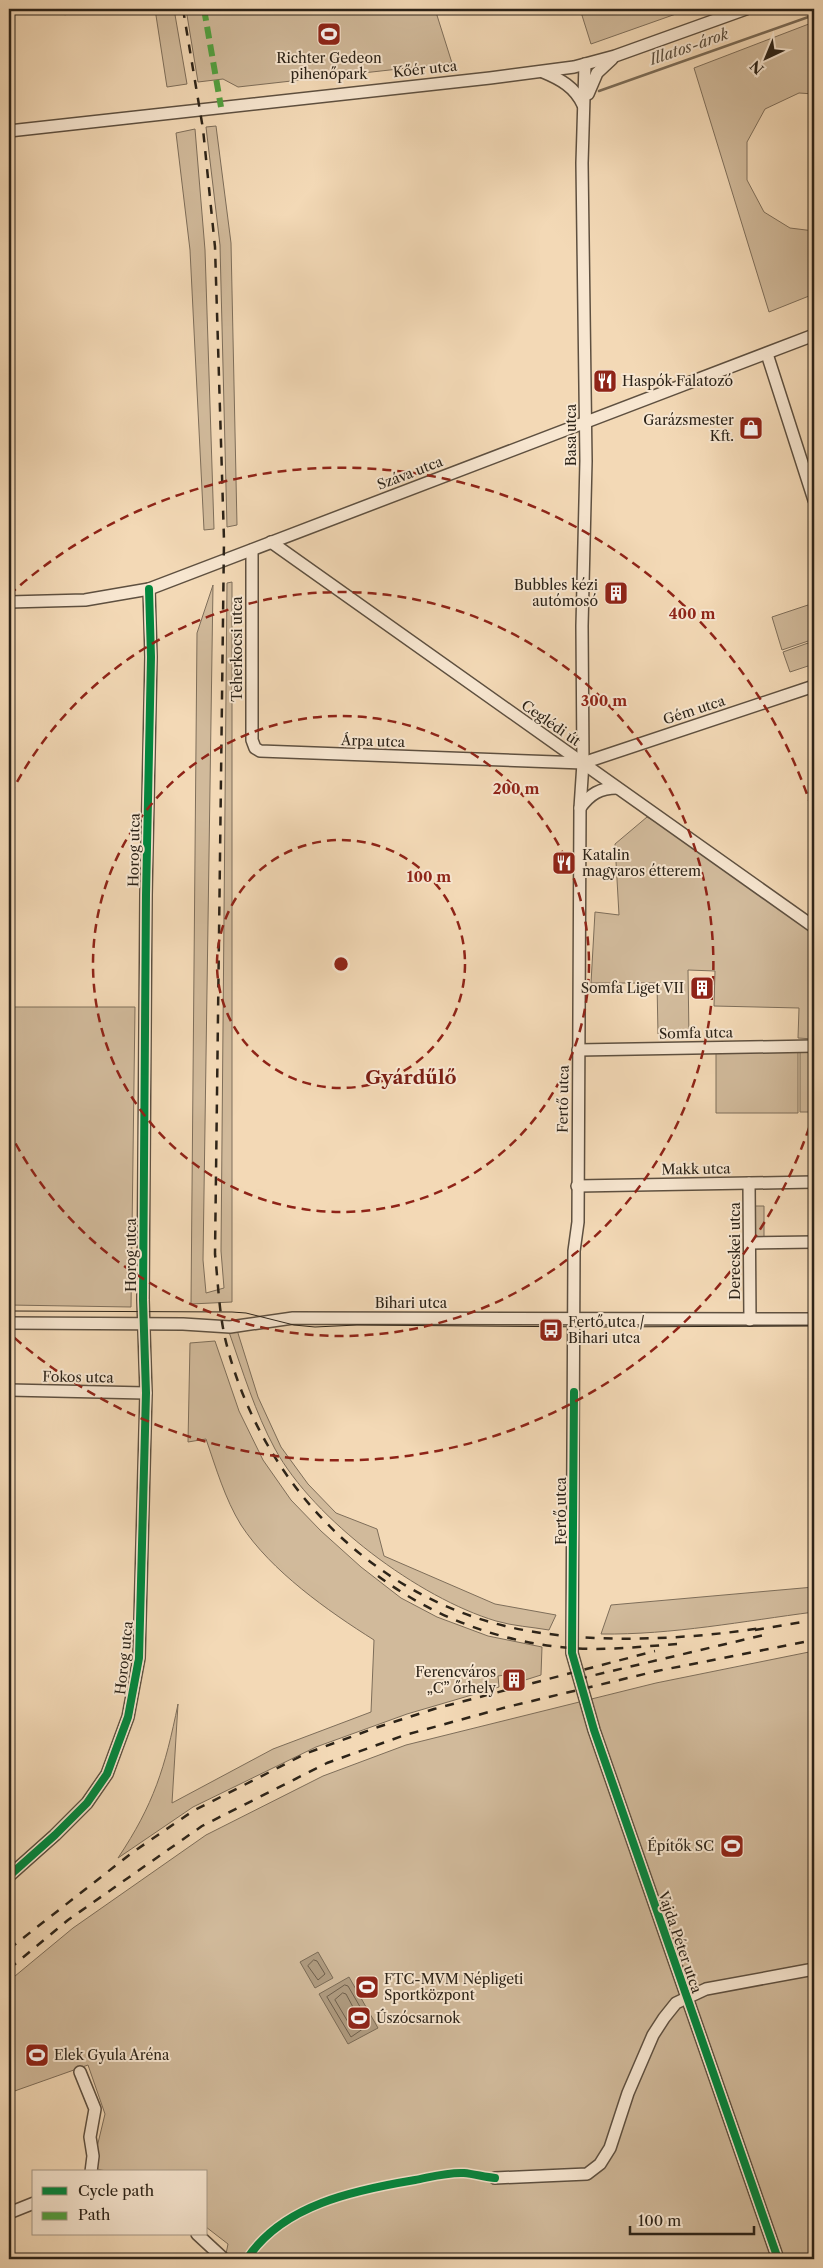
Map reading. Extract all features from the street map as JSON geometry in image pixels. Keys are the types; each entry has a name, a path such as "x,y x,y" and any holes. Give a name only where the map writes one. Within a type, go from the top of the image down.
{"street":[{"name":"Kőér utca","path":"9,131 542,72 615,56 746,9"},
{"name":"Basa utca","path":"584,106 592,81 597,73 615,56"},
{"name":"Basa utca","path":"580,808 583,763 585,422 582,164 585,64"},
{"path":"542,72 556,77 574,90 584,106"},
{"name":"Száva utca","path":"9,602 85,600 149,589 814,335"},
{"path":"767,354 814,500"},
{"name":"Ceglédi út","path":"271,542 814,927"},
{"name":"Teherkocsi utca","path":"252,550 252,740 255,748"},
{"name":"Horog utca","path":"9,1876 55,1835 92,1796 113,1760 128,1717 139,1658 146,1393 143,1324 146,895 151,657 149,589"},
{"name":"Gém utca","path":"583,763 814,686"},
{"name":"Árpa utca","path":"255,748 265,752 583,763"},
{"path":"580,808 593,793 607,788 618,788"},
{"name":"Fertő utca","path":"572,1630 580,808"},
{"name":"Somfa utca","path":"578,1050 814,1046"},
{"name":"Makk utca","path":"577,1186 814,1182"},
{"name":"Derecskei utca","path":"749,1183 750,1320"},
{"path":"750,1243 814,1242"},
{"name":"Bihari utca","path":"9,1323 230,1327 293,1318 814,1319"},
{"name":"Fokos utca","path":"9,1390 146,1393"},
{"name":"Vajda Péter utca","path":"572,1630 572,1653 584,1700 778,2259"},
{"path":"495,2178 587,2174 600,2164 610,2148 628,2094 658,2026 672,2008 686,1998 706,1989 814,1968"},
{"path":"80,2072 95,2110 90,2137 91,2170"},
{"path":"9,2213 32,2203"},
{"path":"199,2236 224,2259"}],"shaded area":[{"path":"155,9 174,9 187,84 167,87"},
{"name":"Richter Gedeon pihenőpark","path":"186,9 435,9 452,63 238,87 223,79 198,82"},
{"path":"580,9 690,9 591,44"},
{"path":"814,22 814,94 799,93 765,109 747,142 747,180 764,212 790,228 814,231 814,294 769,312 694,68"},
{"path":"216,126 231,243 237,525 227,527 220,245 206,127"},
{"path":"195,129 205,250 214,529 204,530 190,250 176,133"},
{"path":"232,582 232,1302 191,1304 197,633 213,585 203,1260 206,1293 224,1288 221,1251 227,583"},
{"path":"814,603 814,639 782,650 772,617"},
{"path":"808,643 814,664 790,672 783,652"},
{"path":"647,817 712,855 814,927 814,1039 798,1038 799,1008 714,1006 715,971 688,970 689,1038 658,1034 657,983 591,983 595,912 619,915 615,844"},
{"path":"9,1007 135,1007 131,1307 9,1305"},
{"path":"798,1052 798,1113 716,1113 716,1053"},
{"path":"800,1052 814,1053 814,1112 800,1112"},
{"path":"751,1206 764,1206 764,1239 752,1239"},
{"path":"237,1330 258,1397 281,1447 308,1484 336,1513 377,1529 384,1556 495,1604 556,1615 549,1630 502,1623 466,1610 434,1594 403,1575 371,1553 342,1529 315,1503 293,1476 275,1449 255,1406 229,1332"},
{"path":"215,1341 239,1411 263,1460 291,1500 321,1531 361,1567 401,1598 437,1617 488,1636 542,1647 541,1675 522,1681 519,1673 498,1676 499,1687 407,1714 316,1747 193,1807 118,1858 141,1820 157,1785 178,1704 172,1803 273,1749 371,1712 374,1640 320,1603 284,1574 268,1558 253,1542 235,1515 221,1483 206,1439 188,1442 190,1343"},
{"path":"814,1587 814,1612 681,1630 601,1634 611,1605"},
{"path":"814,1651 814,2259 225,2259 228,2244 208,2229 208,2170 102,2170 92,2168 105,2114 88,2065 9,2093 9,1981 73,1928 206,1835 323,1776 406,1745 656,1683"}],"water":[{"path":"318,1952 333,1978 315,1988 300,1962"},
{"path":"349,1977 378,2028 348,2044 319,1994"}],"waterway":[{"name":"Illatos-árok","path":"599,91 814,15"}],"tram line":[{"path":"9,1311 232,1312 246,1313 294,1325 315,1327 357,1325 814,1326"}],"railway":[{"path":"65,9 66,15"},
{"path":"183,9 203,129 215,247 224,540 215,1254 223,1328 241,1389 263,1437 291,1481 325,1521 364,1557 407,1586 454,1610 505,1626 535,1632 600,1638 667,1638 762,1628"},
{"path":"378,1576 427,1607 453,1619 508,1638 536,1644 594,1649 677,1644"},
{"path":"755,1630 814,1620"},
{"path":"578,1679 768,1634"},
{"path":"9,1969 68,1920 202,1826 327,1763 405,1735 507,1707 657,1671 814,1640"},
{"path":"9,1949 133,1852 193,1811 307,1753 434,1709 655,1651"}],"marked path":[{"path":"204,9 221,107"}],"cycle path":[{"path":"9,1876 87,1803 107,1774 128,1717 139,1658 146,1393 143,1300 146,895 151,657 149,589"},
{"path":"574,1392 572,1653 594,1730 778,2259"},
{"path":"247,2259 262,2241 280,2225 300,2213 345,2195 452,2173 495,2178"}],"place":[{"name":"Richter Gedeon pihenőpark","path":"329,34"},
{"name":"Haspók Falatozó","path":"605,381"},
{"name":"Garázsmester Kft.","path":"751,428"},
{"name":"Bubbles kézi autómosó","path":"616,593"},
{"name":"Katalin magyaros étterem","path":"564,863"},
{"name":"Somfa Liget VII","path":"702,988"},
{"name":"Fertő utca / Bihari utca","path":"551,1330"},
{"name":"Ferencváros „C” őrhely","path":"514,1680"},
{"name":"Építők SC","path":"732,1846"},
{"name":"FTC-MVM Népligeti Sportközpont","path":"367,1987"},
{"name":"Úszócsarnok","path":"359,2018"},
{"name":"Elek Gyula Aréna","path":"37,2055"}],"district":[{"name":"Gyárdűlő","path":"411,1077"}]}
